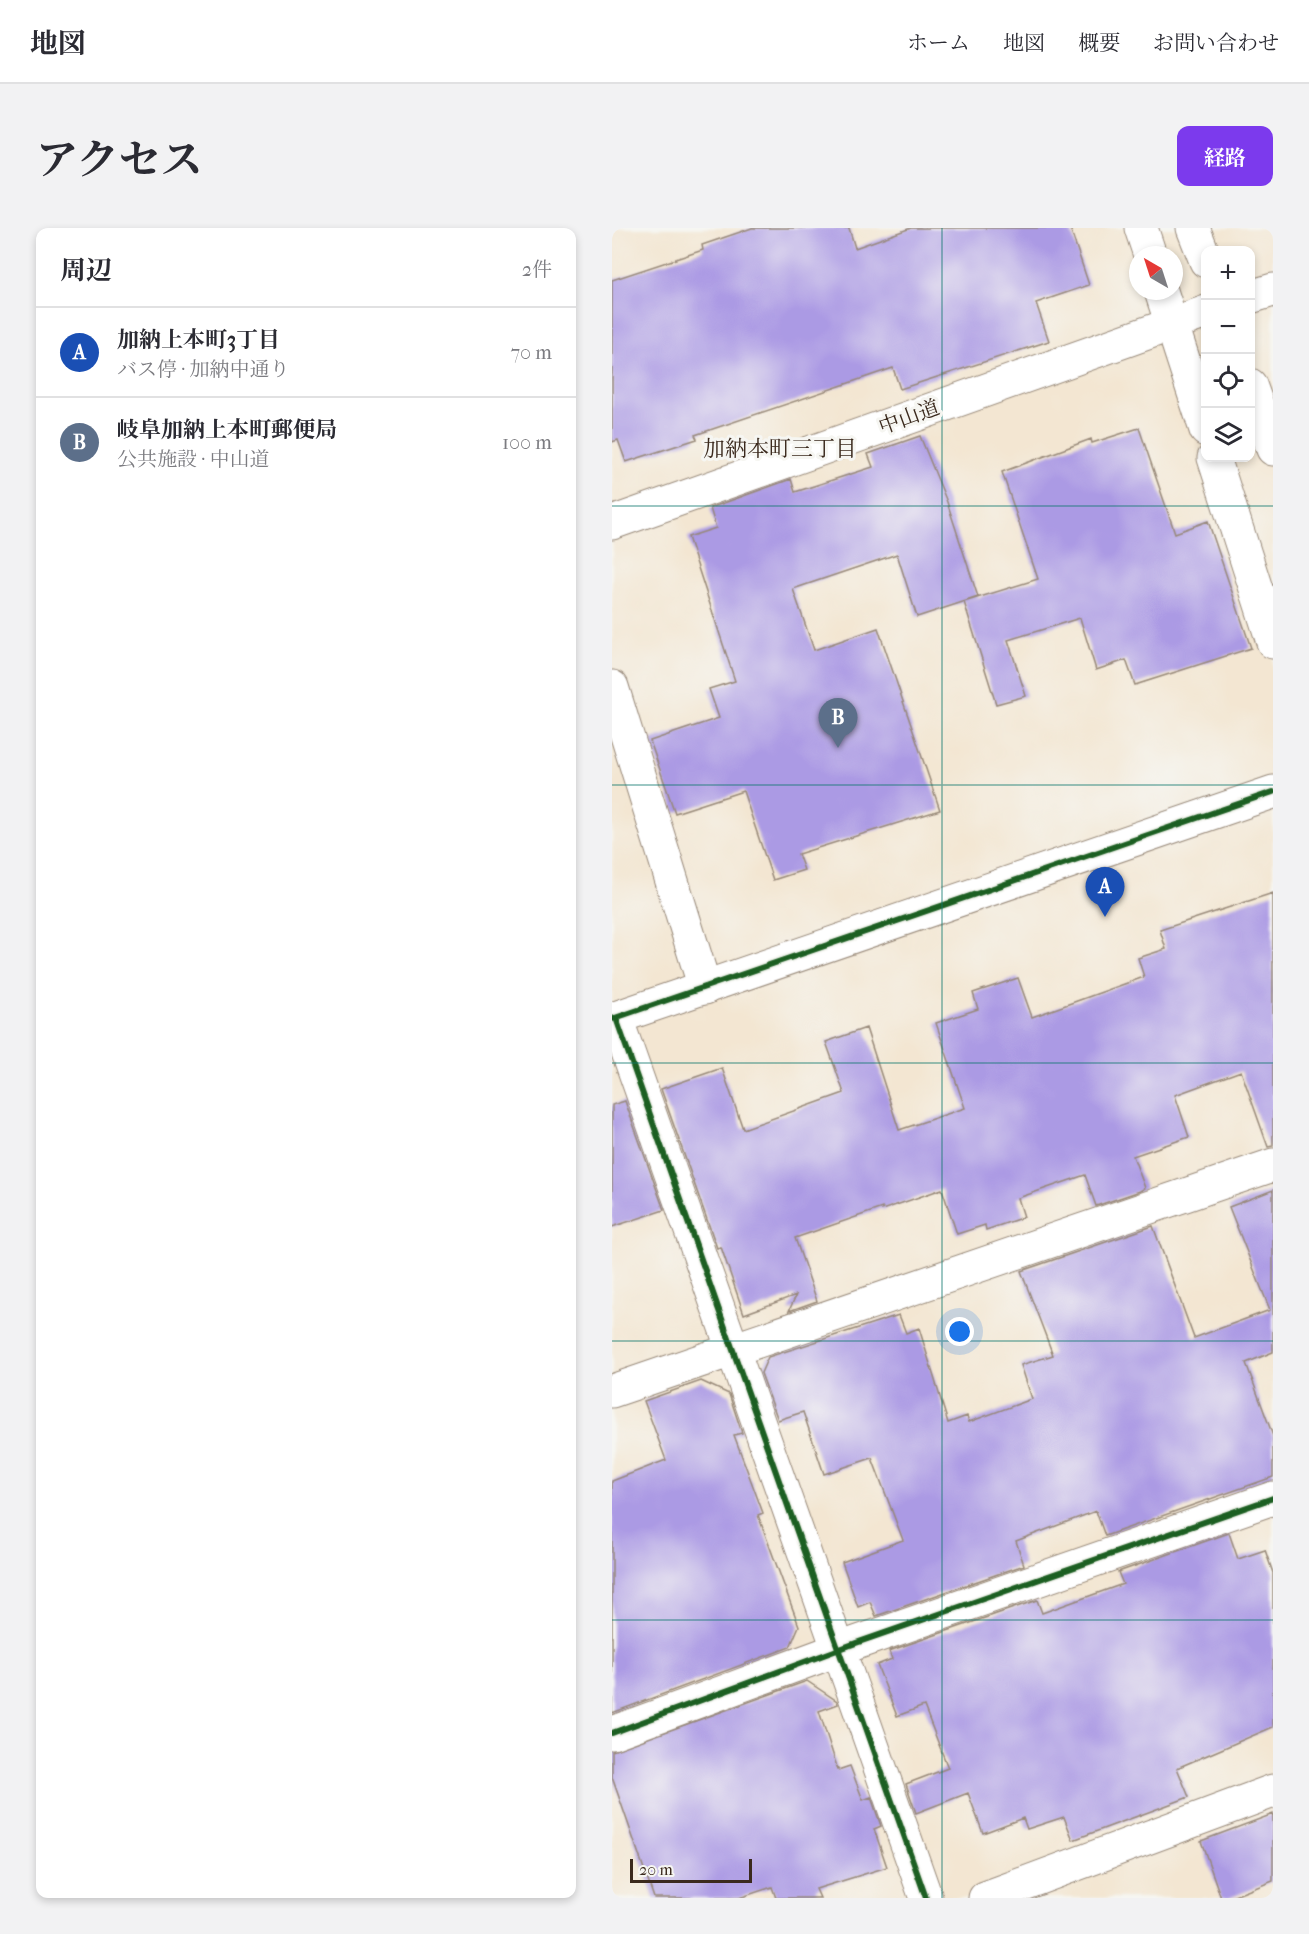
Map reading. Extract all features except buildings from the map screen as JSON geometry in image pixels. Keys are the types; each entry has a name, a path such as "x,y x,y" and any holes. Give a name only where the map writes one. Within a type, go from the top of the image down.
{"main road":[{"path":"1141,228 1147,246"},
{"path":"1193,228 1201,248"},
{"path":"1255,296 1273,290"},
{"path":"1164,300 1201,414"},
{"name":"中山道","path":"612,523 1201,314"},
{"path":"1255,396 1273,448"},
{"path":"1215,462 1273,642"},
{"path":"612,687 705,988"},
{"path":"926,1898 614,1018 1273,792"},
{"path":"612,1391 1273,1165"},
{"path":"612,1733 839,1650 1273,1498"},
{"path":"985,1898 1273,1791"}],"cycle path":[{"path":"612,1019 1273,792"},
{"path":"616,1018 926,1898"},
{"path":"612,1733 856,1643 1273,1498"}],"place":[{"name":"岐阜加納上本町郵便局","path":"838,748"},
{"name":"加納上本町3丁目","path":"1105,917"}],"district":[{"name":"加納本町三丁目","path":"780,448"}]}
